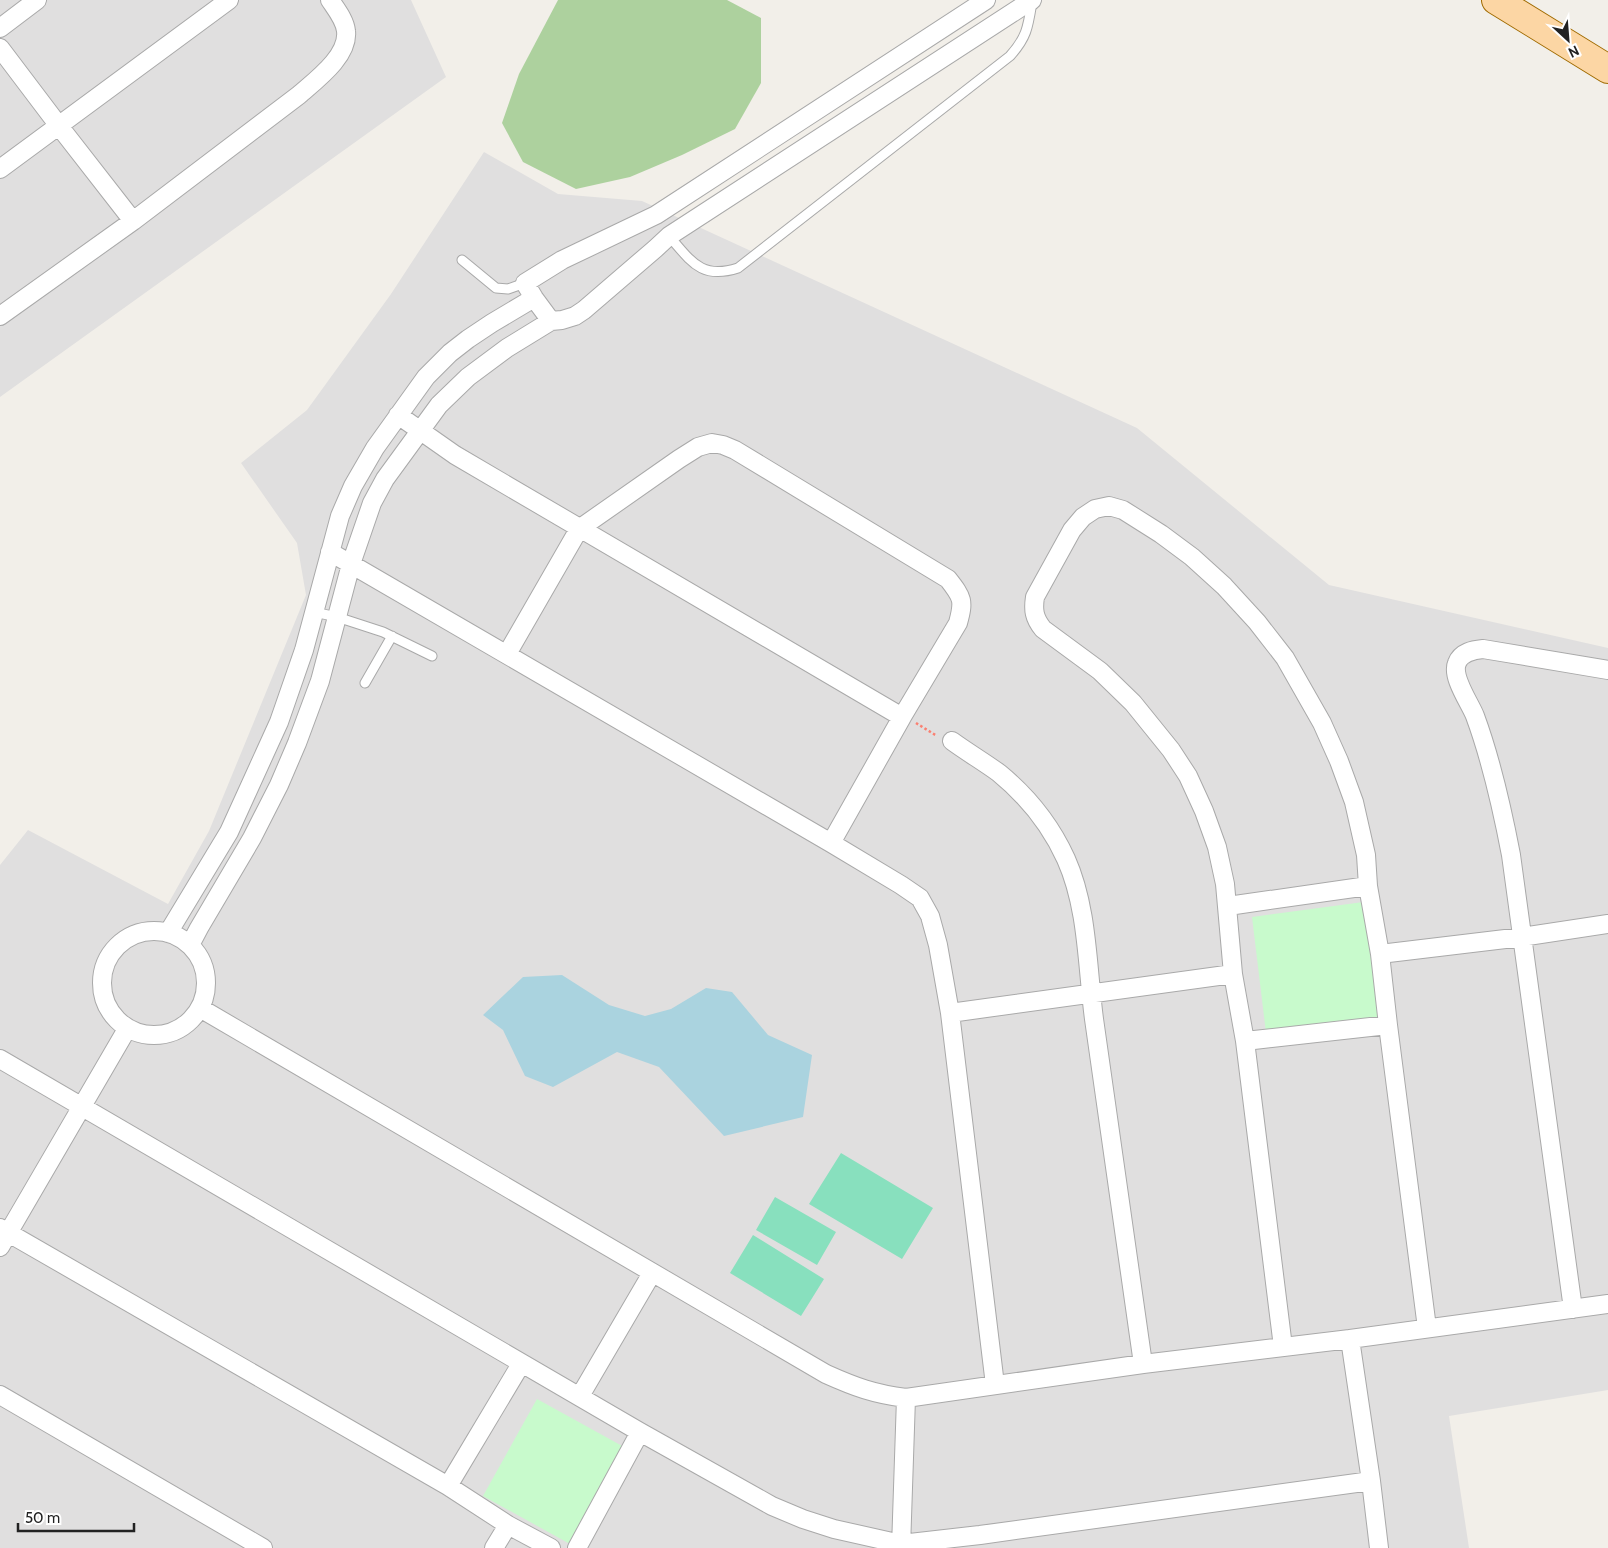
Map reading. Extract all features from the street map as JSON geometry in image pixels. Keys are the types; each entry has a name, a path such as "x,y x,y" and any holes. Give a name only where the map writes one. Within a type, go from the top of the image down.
{"main road":[{"path":"1496,0 1608,69"}],"street":[{"path":"0,28 37,0"},
{"path":"0,169 229,0"},
{"path":"0,316 133,222 299,95 322,75 338,57 346,43 346,30 341,16 330,0"},
{"path":"168,933 229,832 279,722 304,650 340,516 353,486 375,448 426,377 450,353 492,323 530,291 562,260 656,215 986,0"},
{"path":"190,945 252,838 279,785 306,720 320,681 351,564 372,503 385,479 439,405 468,377 507,348 551,321 575,316 584,310 669,236 1032,0"},
{"path":"0,48 133,222"},
{"path":"656,215 669,236"},
{"path":"530,291 551,321"},
{"path":"398,415 455,455 580,530 902,717"},
{"path":"507,654 580,530 698,447 712,443 735,450 948,580 958,592 962,607 958,624 902,717 831,843"},
{"path":"1283,1347 1245,1041 1233,974 1228,906 1217,847 1204,811 1188,776 1172,750 1133,702 1100,671 1043,629 1036,620 1033,608 1035,597 1072,530 1082,517 1095,509 1109,506 1123,510 1192,556 1224,586 1257,622 1285,658 1322,723 1339,760 1354,802 1366,855 1368,886 1380,954 1428,1328"},
{"path":"330,552 831,843 920,898 930,916 938,945 950,1013 995,1385"},
{"path":"1573,1309 1511,854 1489,756 1456,672 1457,663 1462,655 1472,650 1483,649 1608,670"},
{"path":"952,741 998,773 1023,795 1048,825 1066,858 1077,888 1143,1364"},
{"path":"1228,906 1368,886"},
{"path":"1380,954 1522,937 1608,924"},
{"path":"151,931 168,933 181,938 190,945 200,959 205,975 205,992 200,1008 190,1021 176,1030 160,1035 143,1034 127,1029 114,1018 105,1004 101,988 102,971 109,956 120,943 135,934 151,931"},
{"path":"950,1013 1233,974"},
{"path":"200,1008 826,1374 855,1387 881,1395 906,1398 1143,1364 1350,1339 1608,1304"},
{"path":"1245,1041 1388,1025"},
{"path":"127,1029 3,1236 448,1486 508,1525 551,1548"},
{"path":"0,1059 640,1432 772,1506 834,1529 901,1546 1371,1481"},
{"path":"580,1396 652,1274"},
{"path":"1350,1339 1379,1548"},
{"path":"448,1486 521,1364"},
{"path":"0,1394 263,1548"},
{"path":"901,1546 906,1398"},
{"path":"577,1548 640,1432"},
{"path":"494,1548 508,1525"}],"lane":[{"path":"669,236 689,260 703,270 726,272 738,268 1010,56 1022,43 1028,29 1032,0"},
{"path":"462,260 496,288 530,291"},
{"path":"314,612 337,617 392,636 432,656"},
{"path":"365,683 392,636"}],"path":[{"path":"902,717 911,720 941,739 952,741"}],"shaded area":[{"path":"0,0 411,0 446,77 0,397"},
{"path":"484,152 558,194 642,201 1137,428 1329,585 1608,648 1608,1390 1449,1416 1469,1548 0,1548 0,865 28,830 168,904 209,831 306,595 297,543 241,463 307,410 391,294"}],"green space":[{"path":"558,0 727,0 761,18 761,83 735,129 682,155 630,177 576,189 523,162 502,123 519,74"},
{"path":"1371,901 1387,1018 1266,1033 1252,917"},
{"path":"841,1153 933,1208 902,1259 809,1204"},
{"path":"775,1197 836,1232 817,1265 756,1230"},
{"path":"753,1235 824,1279 801,1316 730,1273"},
{"path":"537,1399 624,1447 570,1544 483,1496"}],"water":[{"path":"562,975 609,1005 645,1016 671,1009 706,988 732,992 768,1035 812,1055 803,1117 724,1136 659,1067 617,1052 553,1087 525,1076 503,1030 483,1015 523,977"}]}
